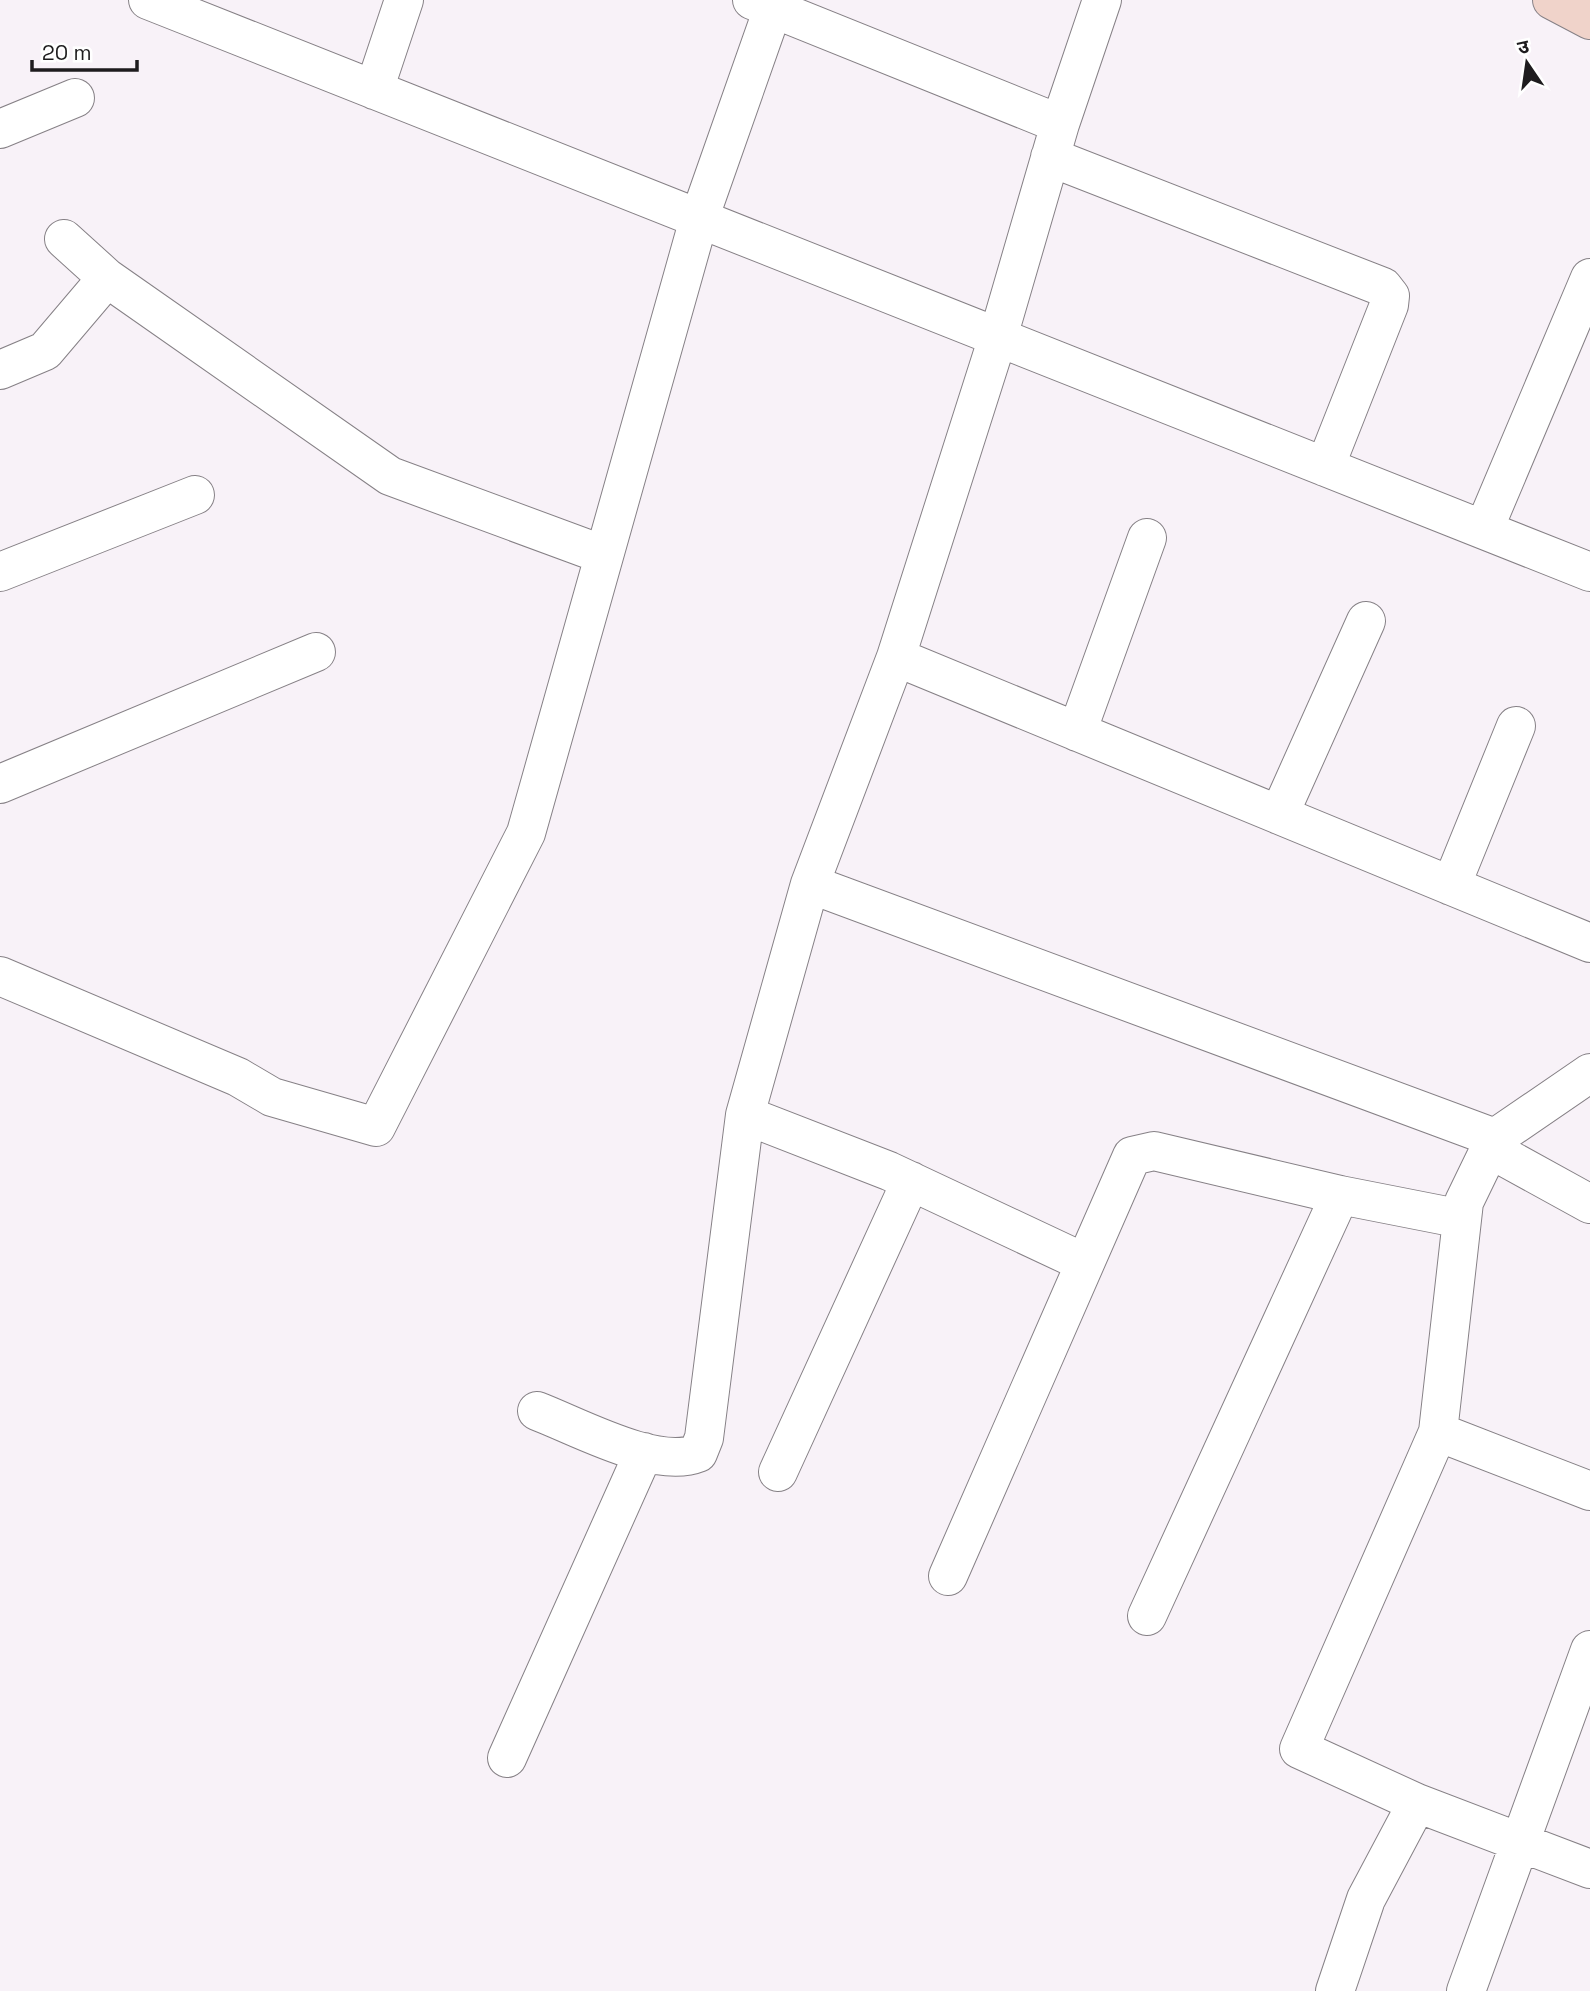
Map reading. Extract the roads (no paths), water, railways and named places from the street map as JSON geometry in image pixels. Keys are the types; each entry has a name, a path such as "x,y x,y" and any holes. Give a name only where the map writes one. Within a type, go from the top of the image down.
{"street":[{"path":"148,0 1590,572"},
{"path":"374,90 404,0"},
{"path":"537,1411 660,1457 685,1458 698,1452 704,1438 745,1115 810,884 896,657 998,337 1055,140 1102,0"},
{"path":"1552,0 1590,20"},
{"path":"0,976 238,1077 271,1097 376,1127 526,833 699,219 767,3 1055,140 1383,287 1390,296 1390,305 1325,467"},
{"path":"0,129 75,98"},
{"path":"64,239 107,278 390,476 604,555"},
{"path":"0,370 45,351 107,278"},
{"path":"1483,530 1590,278"},
{"path":"0,572 195,495"},
{"path":"1077,732 1147,538"},
{"path":"1279,815 1366,621"},
{"path":"0,784 316,652"},
{"path":"896,657 1590,943"},
{"path":"1451,886 1516,726"},
{"path":"810,884 1492,1143 1590,1205"},
{"path":"1590,1073 1492,1143 1464,1202 1438,1432 1299,1749 1417,1803 1590,1868"},
{"path":"745,1115 911,1181 1083,1262"},
{"path":"948,1576 1083,1262 1132,1156 1154,1151 1340,1195 1462,1219"},
{"path":"778,1472 911,1181"},
{"path":"1147,1616 1340,1195"},
{"path":"1438,1432 1590,1491"},
{"path":"507,1758 644,1452"},
{"path":"1466,1991 1590,1650"},
{"path":"1335,1991 1366,1899 1417,1803"}]}
